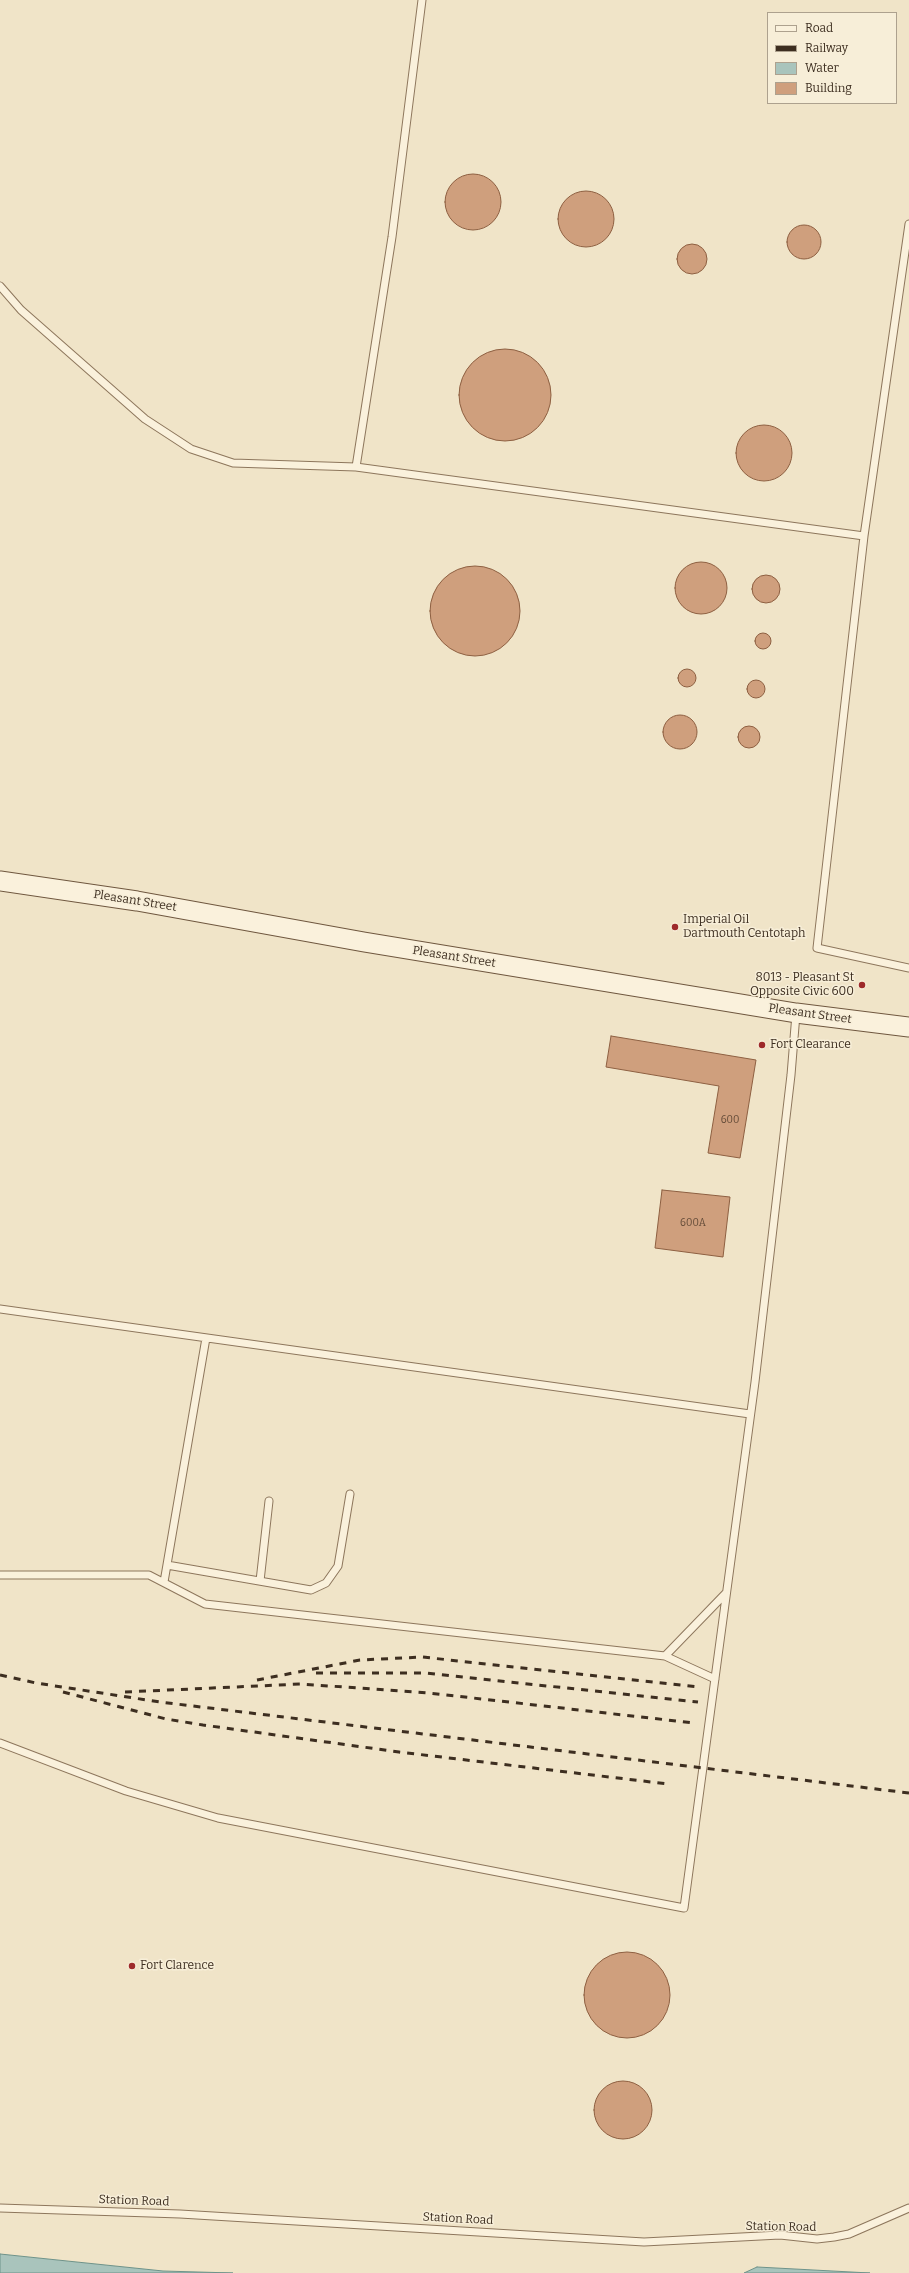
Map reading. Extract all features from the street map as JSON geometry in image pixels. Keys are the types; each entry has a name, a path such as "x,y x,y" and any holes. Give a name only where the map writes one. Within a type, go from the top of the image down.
{"main road":[{"name":"Pleasant Street","path":"0,881 137,901 364,942 796,1012 909,1027"}],"lane":[{"path":"356,467 392,237 422,0"},
{"path":"909,224 864,536 817,948 909,968"},
{"path":"0,286 21,310 146,419 191,449 233,463 356,467 864,536"},
{"path":"0,1743 126,1791 218,1818 684,1908 750,1414 791,1075 796,1012"},
{"path":"0,1309 750,1414"},
{"path":"164,1582 206,1338"},
{"path":"167,1565 311,1590 326,1583 338,1566 350,1494"},
{"path":"260,1581 269,1501"},
{"path":"0,1575 149,1575 205,1604 665,1656 715,1679"},
{"path":"665,1656 726,1593"},
{"name":"Station Road","path":"0,2208 180,2214 644,2242 780,2235 818,2239 834,2237 849,2234 909,2208"}],"water":[{"path":"0,2254 163,2271 233,2273 0,2273"},
{"path":"757,2267 870,2273 744,2273"}],"building":[{"path":"467,174 479,174 489,178 497,186 501,196 501,208 497,218 489,226 479,230 467,230 457,226 449,218 445,208 445,196 449,186 457,178"},
{"path":"580,191 592,191 602,195 610,203 614,213 614,225 610,235 602,243 592,247 580,247 570,243 562,235 558,225 558,213 562,203 570,195"},
{"path":"801,225 807,225 816,230 820,236 820,248 816,254 807,259 801,259 792,254 787,245 787,239 792,230"},
{"path":"692,244 703,248 707,259 703,270 692,274 681,270 677,259 681,248"},
{"path":"505,349 523,353 537,363 547,377 551,395 547,413 537,427 523,437 505,441 487,437 473,427 463,413 459,395 463,377 473,363 487,353"},
{"path":"764,425 775,427 784,433 790,442 792,453 790,464 784,473 775,479 764,481 753,479 744,473 738,464 736,453 738,442 744,433 753,427"},
{"path":"696,562 706,562 720,569 727,583 727,593 720,607 706,614 696,614 686,610 679,603 675,593 675,583 679,573 686,566"},
{"path":"475,566 492,569 507,579 517,594 520,611 517,628 507,643 492,653 475,656 458,653 443,643 433,628 430,611 433,594 443,579 458,569"},
{"path":"766,575 776,579 780,589 776,599 766,603 756,599 752,589 756,579"},
{"path":"760,633 766,633 771,638 769,647 766,649 760,649 755,644 755,638"},
{"path":"683,669 691,669 696,674 694,685 691,687 683,687 678,682 678,674"},
{"path":"752,680 760,680 765,685 763,696 760,698 752,698 747,693 747,685"},
{"path":"680,715 692,720 697,732 692,744 680,749 668,744 663,732 668,720"},
{"path":"749,726 753,727 759,733 759,741 753,747 749,748 745,747 739,741 738,737 739,733 745,727"},
{"path":"611,1036 756,1060 740,1158 708,1153 719,1086 606,1067"},
{"path":"662,1190 730,1197 723,1257 655,1248"},
{"path":"627,1952 643,1955 651,1959 663,1971 667,1979 670,1995 667,2011 663,2019 651,2031 643,2035 627,2038 611,2035 603,2031 591,2019 587,2011 584,1995 587,1979 591,1971 603,1959 611,1955"},
{"path":"623,2081 634,2083 647,2094 650,2099 652,2110 650,2121 639,2134 634,2137 623,2139 612,2137 599,2126 596,2121 594,2110 596,2099 607,2086 612,2083"}],"railway":[{"path":"257,1680 360,1660 422,1657 698,1687"},
{"path":"316,1673 425,1673 698,1702"},
{"path":"0,1675 36,1683 160,1702 909,1793"},
{"path":"125,1692 301,1684 429,1693 694,1723"},
{"path":"63,1692 166,1719 203,1725 399,1752 668,1784"}],"place":[{"name":"Imperial Oil Dartmouth Centotaph","path":"675,927"},
{"name":"8013 - Pleasant St Opposite Civic 600","path":"862,985"},
{"name":"Fort Clearance","path":"762,1045"},
{"name":"Fort Clarence","path":"132,1966"}]}
